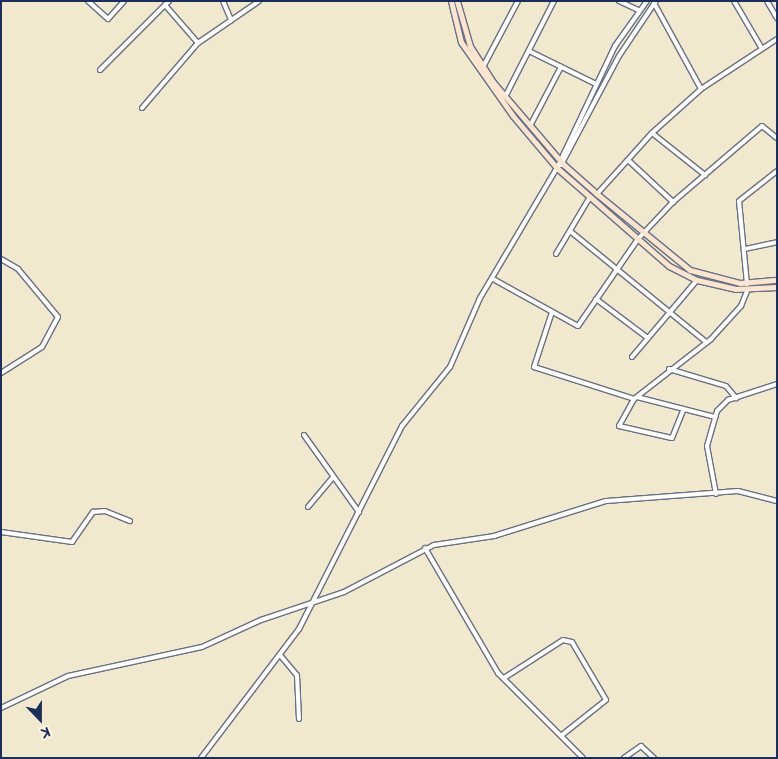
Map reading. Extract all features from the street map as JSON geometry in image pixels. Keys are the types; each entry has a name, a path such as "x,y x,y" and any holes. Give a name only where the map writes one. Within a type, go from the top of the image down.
{"street":[{"path":"88,1 108,19 124,1"},
{"path":"223,1 231,20"},
{"path":"142,108 198,43 259,1"},
{"path":"451,1 461,42 475,67 558,168 590,197 669,266 697,280 747,291 777,287"},
{"path":"457,1 465,35 483,67 505,97 558,159 596,194 690,270 747,284 777,280"},
{"path":"483,67 518,1"},
{"path":"505,97 554,1"},
{"path":"619,1 640,11"},
{"path":"558,168 558,159 596,84 646,2 640,1"},
{"path":"734,1 761,47"},
{"path":"768,1 777,18"},
{"path":"201,758 232,712 280,655 313,603 402,426 450,367 493,279 558,168 563,164 619,56 655,2 701,89"},
{"path":"100,70 167,3 198,43"},
{"path":"596,194 652,133 701,89 761,47 777,39"},
{"path":"528,51 596,84"},
{"path":"530,126 561,67"},
{"path":"493,279 578,326 638,238 674,202 762,126 777,138"},
{"path":"652,133 705,175"},
{"path":"628,160 674,202"},
{"path":"747,284 739,201 777,171"},
{"path":"556,254 590,197"},
{"path":"570,231 706,342"},
{"path":"745,249 777,242"},
{"path":"1,259 18,269 58,317 42,347 1,373"},
{"path":"632,357 697,280"},
{"path":"684,409 672,438 619,426 635,398 669,369 706,342 741,306 747,291"},
{"path":"596,300 648,338"},
{"path":"552,312 534,367 635,398 715,417"},
{"path":"669,369 726,386 736,398"},
{"path":"716,494 707,446 715,417 722,405 736,398 777,384"},
{"path":"304,435 358,512"},
{"path":"308,507 333,476"},
{"path":"1,708 68,676 125,660 189,652 349,589 425,548 494,536 597,503 753,492 777,502"},
{"path":"1,532 72,542 93,512 106,511 130,521"},
{"path":"425,548 504,678 583,758"},
{"path":"504,678 563,640 572,642 606,700 562,735"},
{"path":"280,655 297,675 299,719"},
{"path":"624,758 641,746 654,758"}]}
